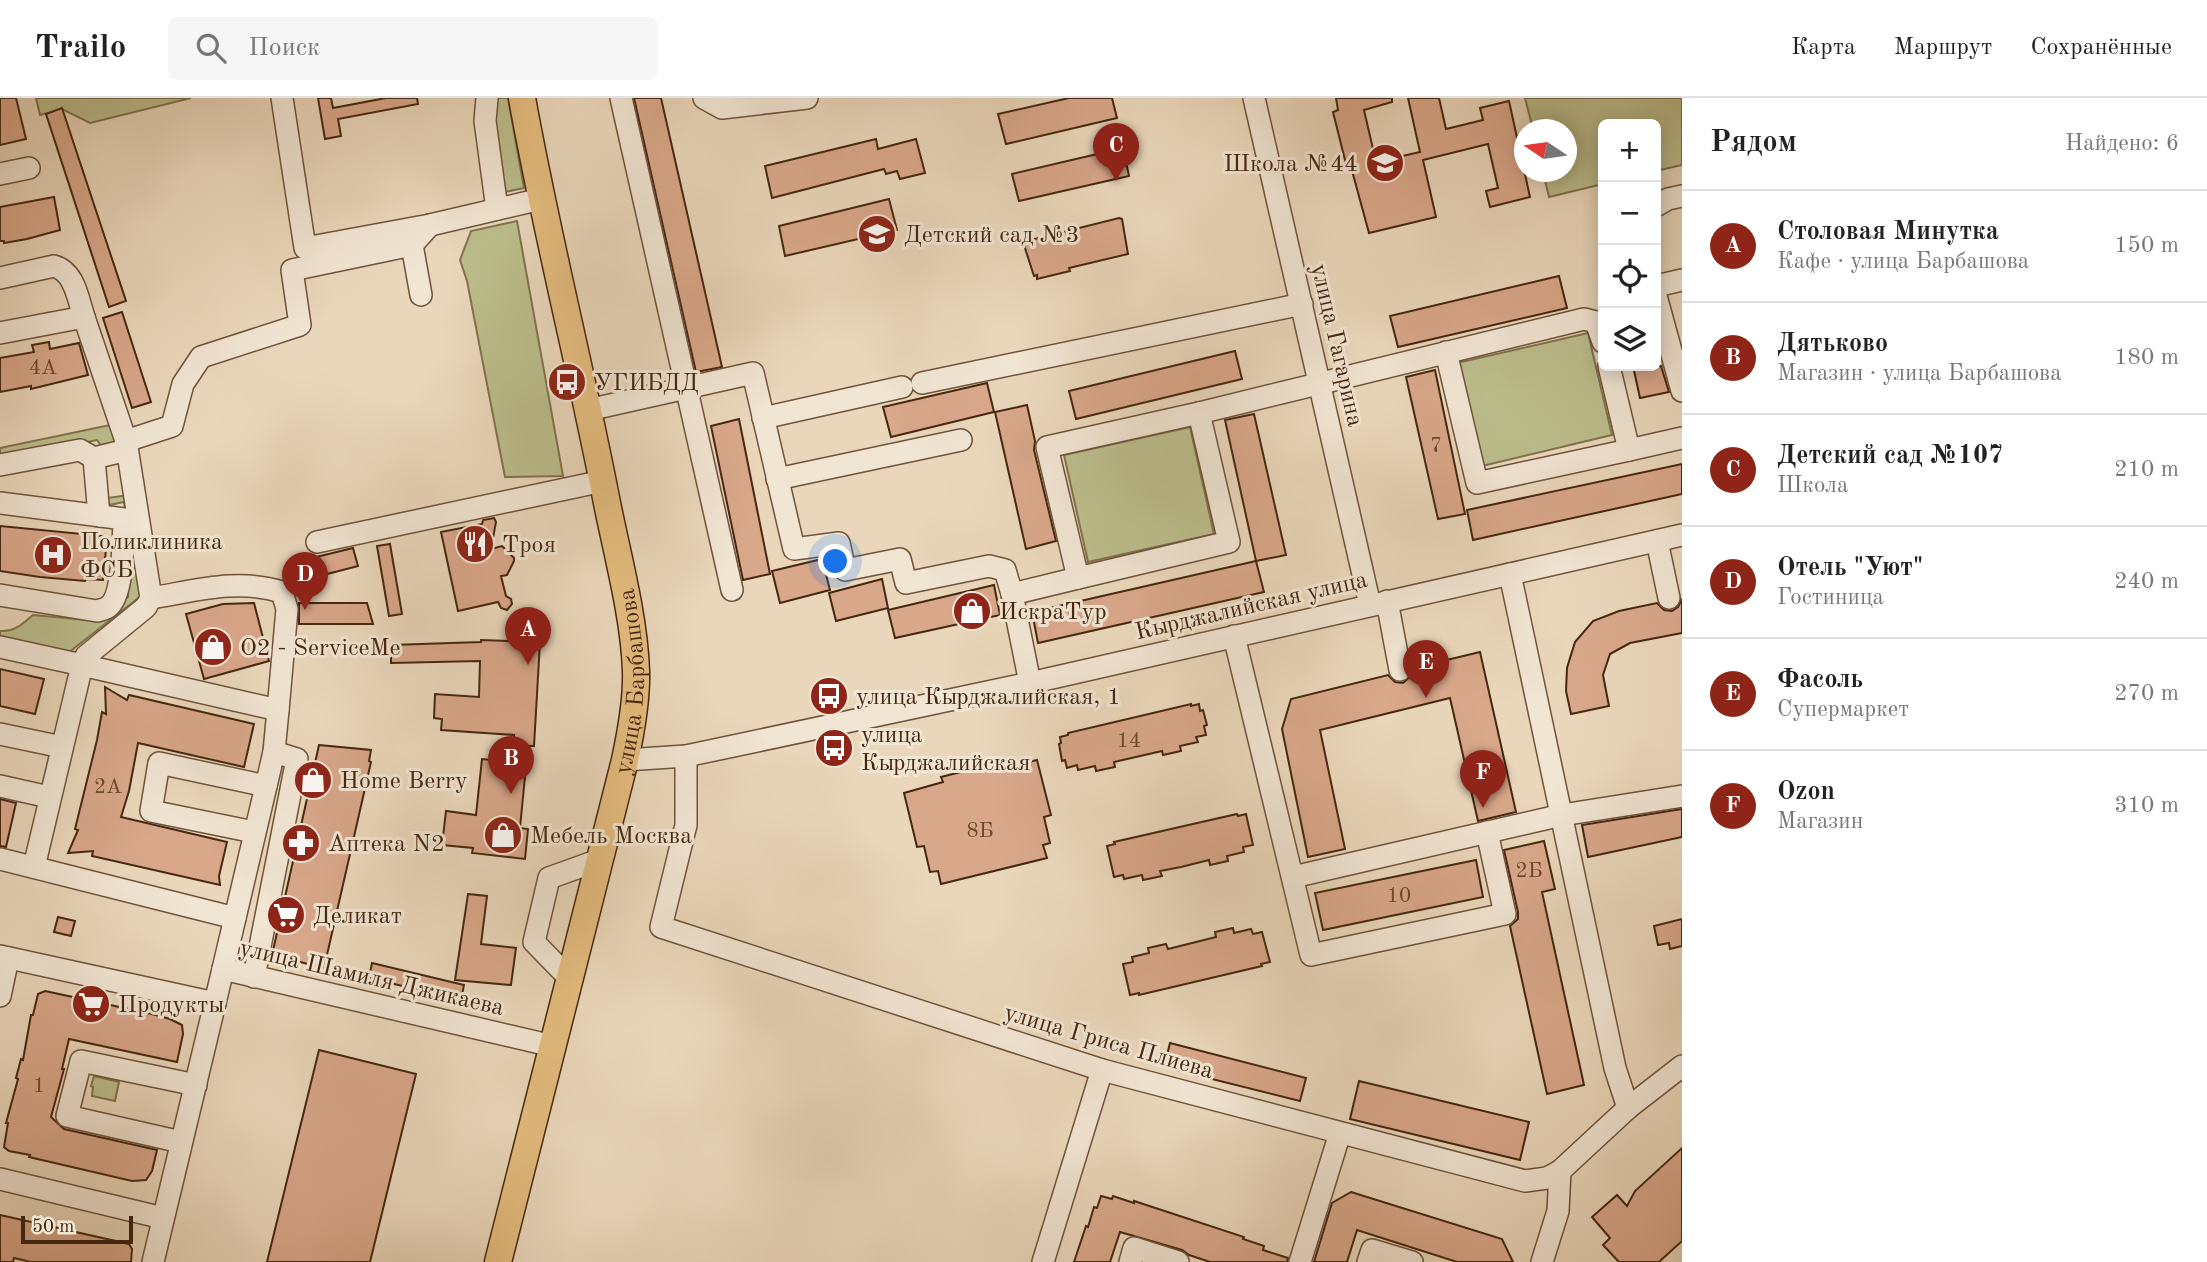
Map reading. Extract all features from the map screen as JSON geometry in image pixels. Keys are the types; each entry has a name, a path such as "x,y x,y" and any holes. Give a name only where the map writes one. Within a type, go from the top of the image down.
{"main road":[{"name":"улица Барбашова","path":"498,1262 625,760 632,729 636,671 629,618 603,481 541,199 522,98"}],"street":[{"path":"282,98 305,248 430,225 541,199"},
{"path":"487,98 485,121 498,209"},
{"path":"621,98 732,590"},
{"path":"704,98 722,108 807,98"},
{"name":"улица Гагарина","path":"1254,98 1320,383 1379,603 1400,670"},
{"path":"0,174 29,168"},
{"path":"1661,203 1682,196"},
{"path":"94,458 172,425 183,384 201,357 300,324 292,270 412,245 430,225"},
{"path":"412,245 421,295"},
{"path":"0,278 54,266 62,268 70,276 126,445 150,598 146,607 86,656 82,665 34,867"},
{"path":"1661,285 1682,280"},
{"path":"763,418 1302,304"},
{"path":"1659,308 1682,391"},
{"path":"0,334 84,317"},
{"path":"1077,579 1047,447 1584,320 1596,322 1598,328"},
{"path":"1446,352 1478,483 1682,438"},
{"path":"1610,371 1629,450"},
{"path":"588,410 753,373 794,549 839,543 845,570 900,559 906,583 989,566 1005,570 1030,683"},
{"path":"1012,594 1229,542 1199,413"},
{"path":"777,479 961,440"},
{"path":"0,465 80,450 94,458"},
{"path":"94,458 99,516"},
{"path":"317,542 603,481"},
{"path":"0,503 124,519 122,560 116,597 109,607 97,611 0,595"},
{"name":"Кырджалийская улица","path":"625,760 686,756 1030,683 1682,535"},
{"path":"1657,541 1669,598"},
{"path":"1510,574 1615,1068 1628,1108"},
{"path":"150,598 234,584 263,586 282,592 287,609 274,752 223,970"},
{"path":"1234,636 1311,955 1505,914 1487,832"},
{"path":"0,647 278,709"},
{"path":"0,734 61,747"},
{"path":"254,977 298,759 274,752"},
{"name":"улица Гриса Плиева","path":"686,756 686,825 661,927 1102,1070 1525,1181 1547,1178 1560,1171 1628,1108 1682,1066"},
{"path":"254,832 151,811 159,764 266,786"},
{"path":"0,786 49,797"},
{"path":"1293,877 1562,815 1682,796"},
{"name":"улица Шамиля Джикаева","path":"0,859 235,918"},
{"path":"569,978 534,942 549,878 599,860"},
{"path":"0,996 4,957 215,1003"},
{"name":"улица Шамиля Джикаева","path":"153,1262 223,970 553,1046"},
{"path":"181,1142 67,1116 78,1072 81,1061 196,1085"},
{"path":"1043,1262 1102,1070"},
{"path":"1300,1262 1340,1133"},
{"path":"1542,1262 1558,1211 1560,1171"},
{"path":"0,1179 163,1218"},
{"path":"1130,1262 1134,1248 1178,1262"},
{"path":"1368,1262 1371,1250 1412,1262"}],"green space":[{"path":"36,98 191,98 90,123 62,109 40,115"},
{"path":"489,98 508,98 524,188 505,192"},
{"path":"1525,98 1682,98 1682,165 1661,170 1661,119 1598,119 1598,185 1549,197 1545,182 1577,182 1577,119 1530,119"},
{"path":"517,221 563,476 505,477 467,281 460,260 471,231"},
{"path":"1588,333 1612,435 1482,466 1457,363"},
{"path":"110,425 117,428 120,445 104,450 97,440 0,459 0,448"},
{"path":"1190,427 1214,534 1088,562 1064,455"},
{"path":"129,495 146,592 68,653 0,637 0,631 14,629 33,615 97,621 128,597 130,542 124,502 109,505 107,498"},
{"path":"94,1076 119,1082 115,1101 92,1096"}],"building":[{"path":"0,98 16,98 26,139 0,145"},
{"path":"318,98 331,98 333,108 386,98 417,98 418,104 338,119 341,136 325,139"},
{"path":"634,98 661,98 722,367 696,372"},
{"path":"1069,98 1112,98 1117,118 1006,144 998,114"},
{"name":"Школа №44","path":"1336,98 1392,98 1392,102 1364,110 1376,162 1420,152 1408,98 1439,98 1446,129 1483,120 1480,108 1509,101 1514,124 1514,182 1527,182 1530,197 1490,207 1486,191 1498,188 1488,144 1423,160 1436,217 1369,233 1351,167 1347,168 1333,112 1338,110"},
{"path":"62,108 126,301 109,307 46,114"},
{"path":"876,139 878,149 916,139 925,173 900,179 897,171 886,174 884,169 772,198 765,166"},
{"path":"1123,148 1129,176 1019,201 1012,174"},
{"path":"54,197 60,230 27,239 4,243 0,241 0,207"},
{"path":"889,199 897,230 785,256 779,226"},
{"path":"1122,219 1128,254 1069,268 1070,271 1037,279 1037,275 1034,276 1023,242"},
{"path":"1559,276 1567,308 1398,347 1390,316"},
{"path":"122,312 151,402 132,408 103,318"},
{"path":"49,342 50,349 79,343 88,375 31,389 31,386 0,392 0,358 34,352 32,345"},
{"path":"1235,351 1242,379 1076,419 1069,391"},
{"path":"1661,366 1669,392 1640,398 1634,371 1661,371"},
{"path":"1435,370 1465,514 1438,519 1406,377"},
{"path":"987,383 994,412 891,437 883,407"},
{"path":"1027,405 1035,441 1034,450 1056,541 1026,549 995,412"},
{"path":"1254,414 1286,555 1256,561 1225,420"},
{"path":"739,419 770,574 743,580 711,426"},
{"path":"1682,464 1682,494 1473,540 1467,510"},
{"path":"494,518 496,522 491,549 502,546 514,558 507,575 501,576 506,596 511,599 512,604 507,610 501,608 498,602 458,611 441,532 482,524 483,520"},
{"name":"Поликлиника ФСБ","path":"0,526 103,536 102,539 107,539 103,580 85,581 0,571"},
{"path":"390,544 402,614 389,616 377,546"},
{"path":"353,548 358,566 308,579 304,560"},
{"path":"822,559 830,590 780,603 772,571"},
{"path":"1256,561 1264,592 1038,643 1032,612"},
{"path":"882,579 888,608 836,621 829,593"},
{"path":"994,585 1000,615 895,638 888,610"},
{"path":"1682,599 1682,633 1630,643 1610,654 1603,675 1609,706 1571,714 1566,691 1567,668 1575,642 1593,621 1619,611 1657,603 1664,610 1672,611"},
{"path":"254,603 269,661 204,679 186,614 223,604"},
{"path":"299,603 367,603 373,624 299,624"},
{"path":"481,640 540,642 534,746 528,746 520,828 528,829 525,859 472,853 473,848 442,845 446,811 476,815 482,759 512,762 514,735 441,730 442,719 434,718 435,694 479,697 480,661 391,663 391,645"},
{"path":"1480,652 1516,812 1478,821 1450,698 1320,730 1345,849 1308,857 1282,729 1291,699 1388,675 1395,682 1403,683 1412,675 1413,668"},
{"path":"0,669 44,679 35,714 0,706"},
{"path":"105,687 127,700 129,695 254,724 244,767 138,743 121,817 227,842 219,876 220,885 92,856 93,851 68,853 78,830 75,829 102,712 106,714"},
{"path":"1199,704 1200,711 1203,710 1207,725 1204,726 1206,735 1196,737 1198,742 1180,746 1181,751 1163,755 1162,751 1114,762 1115,767 1096,771 1095,766 1078,770 1077,765 1067,768 1065,760 1062,761 1060,737 1068,733"},
{"path":"319,745 371,750 371,762 324,968 272,955"},
{"path":"1037,760 1051,815 1044,817 1050,843 1043,845 1047,858 941,884 938,871 930,872 924,846 917,847 904,793 943,782 941,777 996,763 998,769"},
{"path":"0,799 16,803 6,847 0,846"},
{"path":"1682,809 1682,837 1588,857 1582,825"},
{"path":"1246,814 1253,845 1243,847 1244,852 1227,856 1228,861 1210,865 1209,860 1160,871 1162,876 1143,880 1142,875 1124,879 1123,875 1114,877 1107,846 1115,844 1114,842"},
{"path":"1544,841 1555,889 1542,892 1584,1085 1547,1094 1510,926 1518,919 1518,912 1504,850"},
{"path":"1476,860 1483,897 1323,930 1315,893"},
{"path":"468,894 487,896 481,944 516,948 511,985 455,980"},
{"path":"58,917 75,921 71,936 54,932"},
{"path":"1682,919 1682,946 1670,949 1669,943 1658,945 1654,926"},
{"path":"1233,928 1234,933 1251,929 1253,934 1262,932 1270,962 1130,995 1123,964 1133,962 1132,957 1149,953 1148,948 1166,944 1168,949 1216,937 1215,932"},
{"path":"372,963 464,985 461,1000 369,978"},
{"path":"45,991 152,1014 182,1025 183,1034 177,1062 69,1039 62,1069 51,1117 64,1129 157,1150 152,1171 146,1180 132,1181 29,1157 30,1155 9,1151 4,1147 6,1123 21,1059 23,1060 31,1015 38,994"},
{"path":"1170,1043 1306,1078 1300,1101 1164,1067"},
{"path":"319,1050 416,1074 370,1262 267,1262"},
{"path":"1359,1081 1529,1122 1520,1160 1350,1119"},
{"path":"1682,1148 1682,1241 1659,1262 1619,1262 1603,1245 1610,1238 1592,1217 1617,1195 1627,1206 1635,1191"},
{"path":"1351,1192 1502,1239 1513,1262 1457,1262 1357,1230 1347,1262 1314,1262 1332,1203"},
{"path":"1101,1196 1134,1201 1244,1237 1243,1239 1264,1246 1263,1250 1288,1258 1287,1262 1210,1262 1182,1250 1120,1232 1110,1262 1074,1262 1086,1226 1088,1227 1094,1207 1097,1208"},
{"path":"0,1215 129,1244 132,1249 131,1262 31,1262 14,1258 13,1262 0,1262"}],"place":[{"name":"Школа №44","path":"1385,163"},
{"name":"Детский сад №107","path":"1116,181"},
{"name":"Детский сад №3","path":"877,234"},
{"name":"УГИБДД","path":"567,382"},
{"name":"Троя","path":"475,544"},
{"name":"Поликлиника ФСБ","path":"53,555"},
{"name":"Отель \"Уют\"","path":"305,610"},
{"name":"ИскраТур","path":"972,611"},
{"name":"О2 - ServiceMe","path":"213,647"},
{"name":"Столовая Минутка","path":"528,665"},
{"name":"улица Кырджалийская, 1","path":"829,696"},
{"name":"Фасоль","path":"1426,698"},
{"name":"улица Кырджалийская","path":"834,748"},
{"name":"Home Berry","path":"313,780"},
{"name":"Дятьково","path":"511,794"},
{"name":"Ozon","path":"1483,808"},
{"name":"Мебель Москва","path":"503,835"},
{"name":"Аптека N2","path":"301,843"},
{"name":"Деликат","path":"286,915"},
{"name":"Продукты","path":"91,1004"}]}
